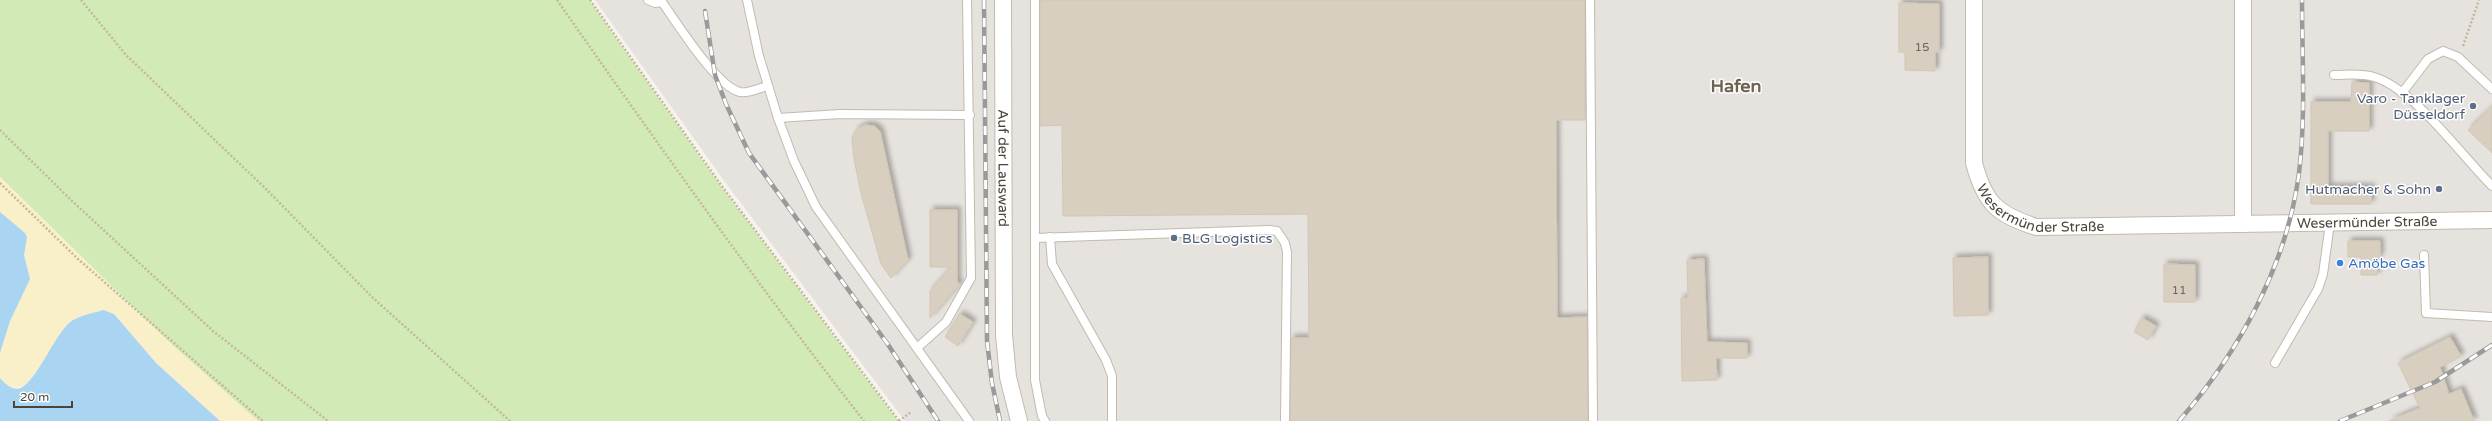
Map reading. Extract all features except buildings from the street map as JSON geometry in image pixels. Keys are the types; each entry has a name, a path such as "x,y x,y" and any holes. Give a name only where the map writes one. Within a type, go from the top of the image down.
{"street":[{"name":"Auf der Lausward","path":"1003,0 1004,335 1008,377 1019,421"},
{"name":"Wesermünder Straße","path":"1974,0 1974,163 1980,187 1993,204 2008,217 2036,227 2492,220"},
{"path":"2243,0 2243,224"}],"lane":[{"path":"648,0 655,3 663,1 715,75 732,89 742,93 767,86"},
{"path":"747,0 767,86 794,161 816,207 969,421"},
{"path":"917,348 946,322 971,278 970,115 967,0"},
{"path":"1035,0 1035,380 1042,416 1045,421"},
{"path":"1590,0 1593,421"},
{"path":"2402,93 2428,59 2443,51 2458,57 2492,89"},
{"path":"2334,75 2358,74 2374,77 2402,93 2492,186"},
{"path":"778,118 840,114 970,115"},
{"path":"2275,362 2318,289 2323,274 2330,223"},
{"path":"1035,238 1269,230 1277,232 1285,243 1287,252 1285,421"},
{"path":"1050,237 1052,264 1106,360 1112,376 1112,421"},
{"path":"2424,255 2426,313 2492,318"}],"path":[{"path":"81,0 126,55 266,189 372,297 510,421"},
{"path":"557,0 670,162 792,329 864,421"},
{"path":"590,0 726,192 899,421 911,412"},
{"path":"2458,57 2469,34 2479,0"},
{"path":"0,130 71,200 212,331 328,421"},
{"path":"0,184 78,259 263,421"}],"shaded area":[{"path":"595,0 2492,0 2492,421 905,421 725,182"}],"green space":[{"path":"0,0 589,0 720,185 898,421 258,421 169,342 0,177"}],"sand":[{"path":"0,177 169,342 258,421 220,421 156,363 114,314 78,317 28,382 19,387 10,386 5,383 0,378 0,353 10,321 30,279 24,255 27,237 25,233 0,212"}],"water":[{"path":"0,212 25,233 27,237 24,255 30,279 10,321 0,353"},
{"path":"103,310 114,314 156,363 220,421 0,421 0,378 12,388 21,388 33,377 57,338 69,323 81,316"}],"railway":[{"path":"984,0 987,341 992,383 1000,421"},
{"path":"2179,421 2201,394 2240,336 2257,306 2272,274 2284,241 2293,207 2301,152 2303,108 2302,0"},
{"path":"705,11 715,75 726,104 749,153 887,343 938,421"},
{"path":"2340,421 2435,382 2492,345"}],"place":[{"name":"Varo - Tanklager Düsseldorf","path":"2473,106"},
{"name":"Hutmacher & Sohn","path":"2439,189"},
{"name":"BLG Logistics","path":"1174,238"},
{"name":"Amöbe Gas","path":"2340,263"}],"district":[{"name":"Hafen","path":"1736,86"}]}
